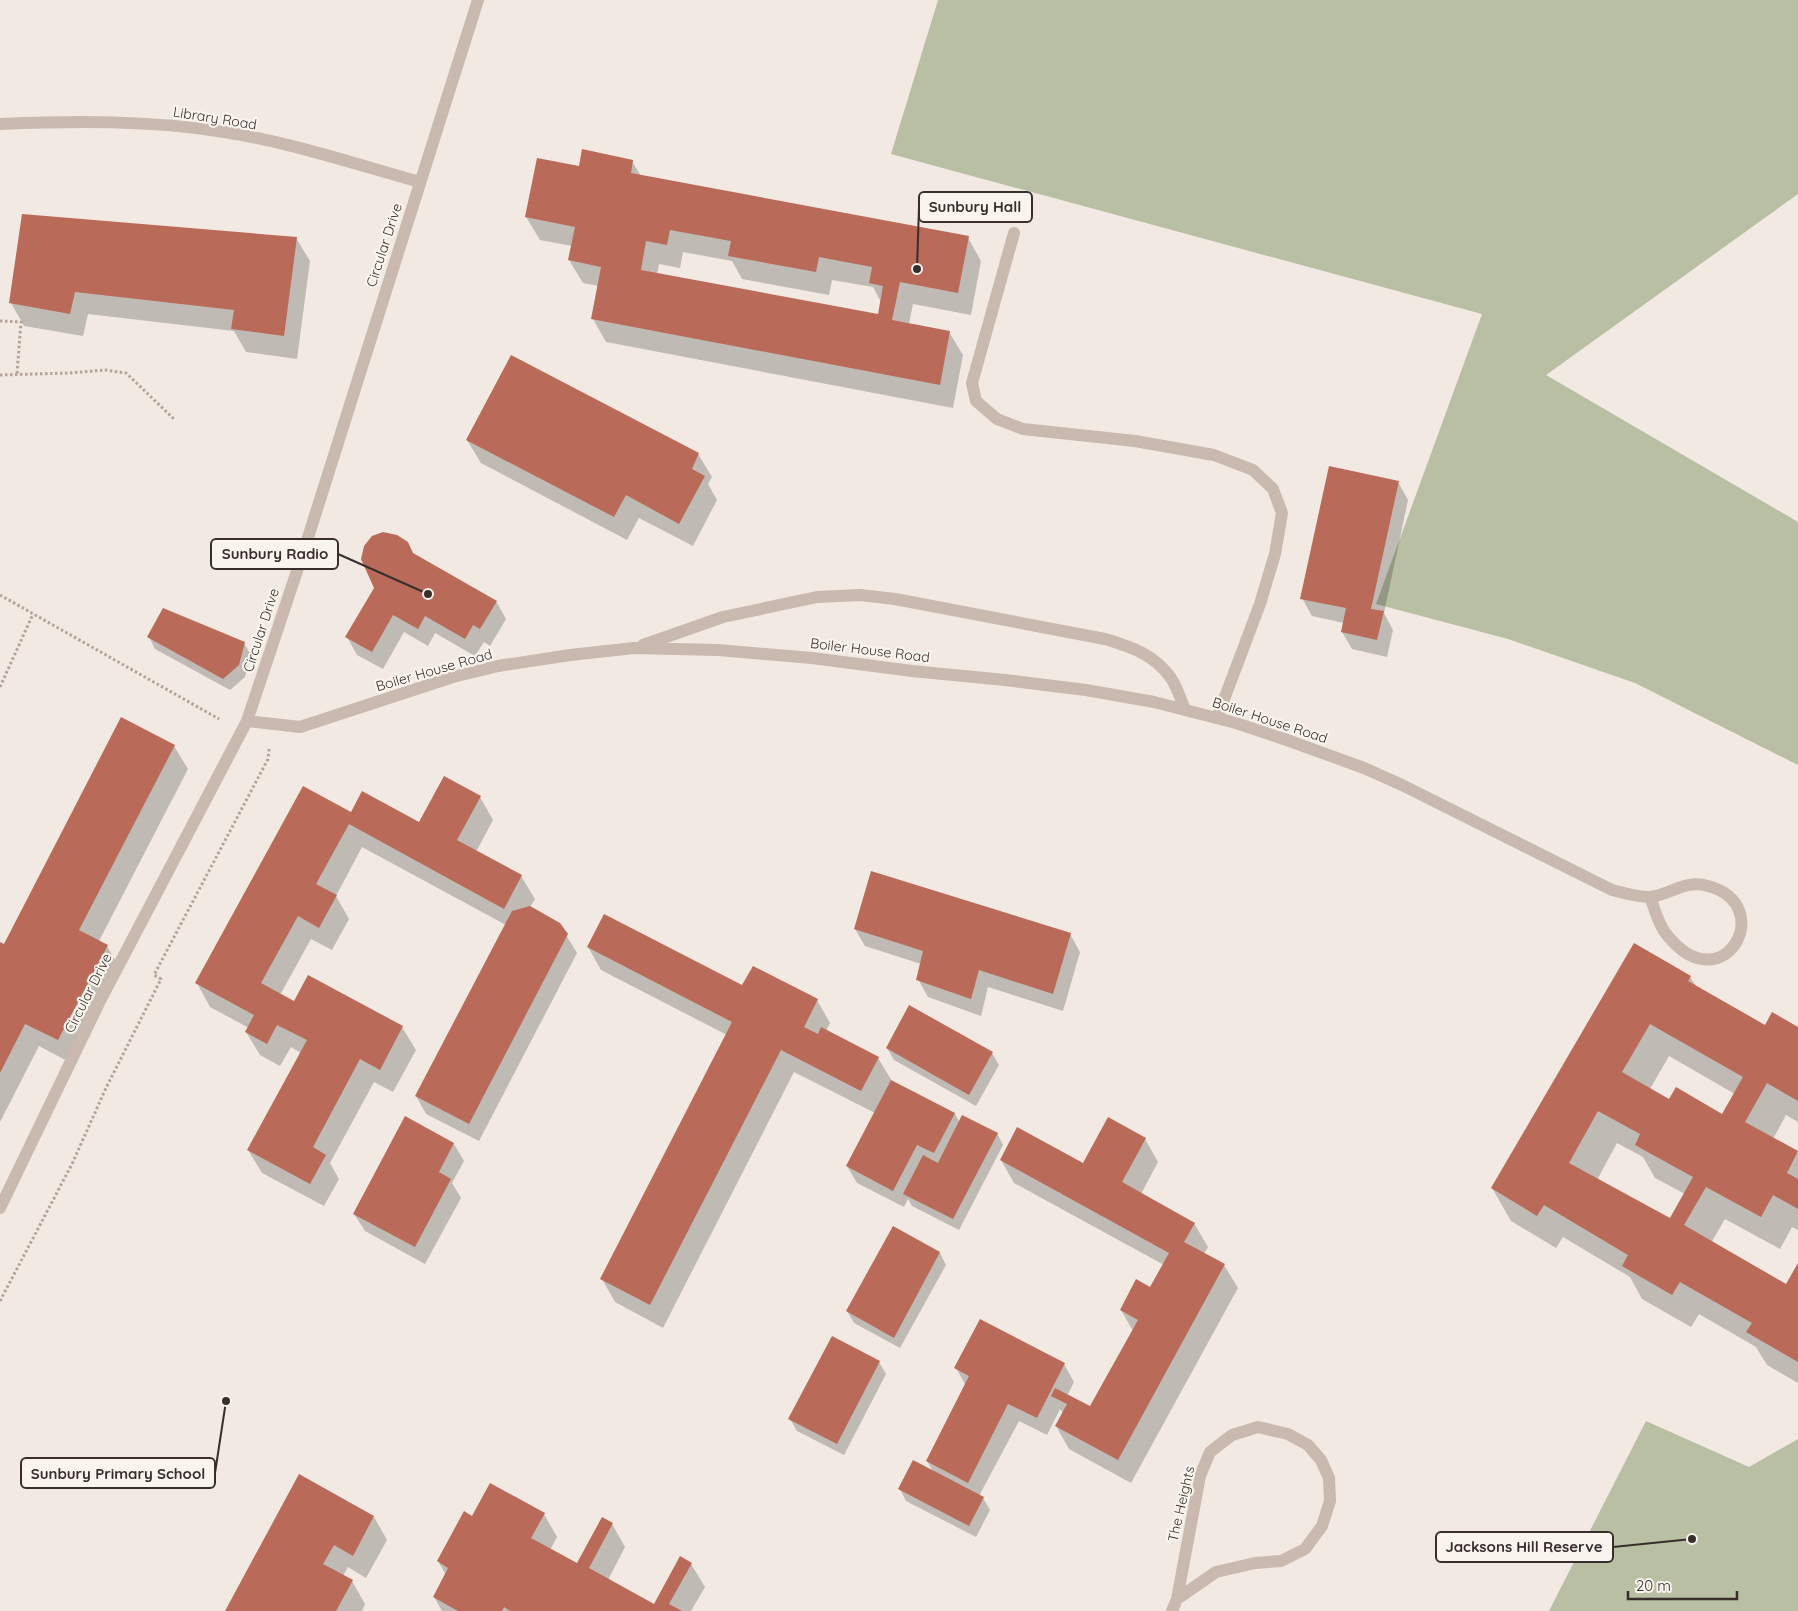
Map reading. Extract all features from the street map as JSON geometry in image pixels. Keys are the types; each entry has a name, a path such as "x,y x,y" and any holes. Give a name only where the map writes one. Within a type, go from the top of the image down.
{"street":[{"name":"Circular Drive","path":"0,1208 100,1001 246,721 305,547 478,0"},
{"name":"Library Road","path":"0,124 88,122 179,126 225,132 290,147 420,182"},
{"path":"1014,233 978,356 972,383 976,401 997,419 1023,429 1135,441 1214,455 1253,470 1273,489 1282,513 1275,554 1260,604 1217,718"},
{"path":"634,648 723,617 817,597 860,595 878,597 1105,639 1136,648 1154,659 1171,678 1185,710"},
{"name":"Boiler House Road","path":"246,721 300,727 427,684 498,666 634,648 736,651 1005,680 1154,702 1217,718 1284,739 1364,768 1476,821 1612,890 1650,897"},
{"path":"1689,884 1708,886 1725,894 1737,903 1742,918 1739,938 1729,952 1714,960 1696,959 1683,952 1666,934 1650,897 1689,884"},
{"name":"The Heights","path":"1258,1427 1288,1434 1308,1445 1321,1460 1329,1478 1330,1501 1322,1526 1305,1549 1281,1561 1216,1572 1174,1605 1200,1476 1210,1452 1232,1435 1258,1427"}],"path":[{"path":"0,321 21,322 17,374"},
{"path":"0,375 105,370 126,373 174,419"},
{"path":"0,595 222,720"},
{"path":"0,687 33,614"},
{"path":"0,1301 72,1164 106,1088 162,979 154,975 268,759 271,724"}],"green space":[{"path":"938,0 1798,0 1798,194 1546,375 1798,522 1798,765 1635,683 1508,639 1376,604 1482,314 891,154"},
{"path":"1646,1421 1749,1467 1798,1439 1798,1611 1549,1611"}],"building":[{"path":"582,149 633,160 631,173 969,236 958,293 900,282 892,320 950,331 940,385 591,319 601,267 568,260 575,227 525,217 537,158 579,166","holes":["670,230 731,241 728,256 816,272 819,257 872,267 869,283 883,286 878,314 641,270 646,241 667,245"]},
{"path":"22,214 297,237 284,336 231,329 234,310 75,292 70,314 9,303"},
{"path":"511,355 699,453 692,469 705,476 679,524 626,495 614,517 466,440"},
{"path":"1329,466 1399,481 1371,609 1384,611 1377,640 1341,632 1346,608 1300,599"},
{"path":"383,532 397,535 408,542 413,553 497,601 480,629 473,625 465,639 425,616 418,629 393,615 372,652 345,637 374,588 361,559 364,546 372,536"},
{"path":"163,608 245,642 239,665 223,679 147,637"},
{"path":"121,717 175,745 79,930 108,945 58,1040 25,1024 0,1073 0,942 4,944"},
{"path":"444,776 481,796 457,840 522,875 504,909 349,824 316,884 337,895 319,928 298,916 261,983 294,1001 308,975 403,1026 380,1070 360,1059 313,1147 326,1155 310,1184 247,1150 307,1040 277,1025 267,1044 245,1032 254,1015 195,983 303,786 351,812 362,791 419,822"},
{"path":"871,871 1071,933 1053,994 979,970 971,999 916,980 923,951 854,929"},
{"path":"530,906 560,923 568,934 469,1124 415,1096 512,911"},
{"path":"604,914 742,985 753,966 818,999 804,1027 818,1034 821,1027 879,1057 861,1091 781,1050 650,1305 600,1279 732,1022 587,947"},
{"path":"1634,943 1691,976 1688,981 1765,1025 1772,1012 1798,1027 1798,1101 1767,1083 1745,1122 1798,1151 1787,1173 1798,1179 1798,1209 1773,1195 1761,1217 1706,1187 1684,1225 1786,1284 1798,1263 1798,1362 1746,1332 1752,1323 1680,1282 1672,1295 1622,1266 1628,1255 1544,1205 1537,1216 1491,1188","holes":["1650,1024 1743,1077 1722,1114 1676,1087 1669,1099 1622,1072","1598,1111 1640,1134 1635,1145 1693,1177 1670,1218 1569,1163"]},
{"path":"909,1005 993,1052 969,1095 886,1048"},
{"path":"891,1080 955,1113 934,1153 917,1145 893,1191 846,1166"},
{"path":"962,1115 998,1133 953,1219 903,1194 923,1155 938,1163"},
{"path":"405,1116 454,1143 439,1172 451,1179 415,1247 353,1214"},
{"path":"1108,1117 1146,1138 1122,1182 1195,1223 1184,1242 1225,1264 1118,1460 1055,1426 1067,1404 1051,1396 1055,1388 1090,1406 1138,1320 1120,1310 1136,1279 1150,1287 1169,1253 1000,1160 1017,1127 1083,1163"},
{"path":"893,1226 940,1252 894,1338 846,1311"},
{"path":"980,1319 1065,1363 1037,1418 1008,1404 968,1483 926,1461 969,1376 954,1368"},
{"path":"832,1336 880,1361 837,1444 788,1419"},
{"path":"913,1460 984,1497 969,1526 898,1489"},
{"path":"299,1474 374,1516 353,1556 334,1545 323,1564 353,1580 336,1611 225,1611"},
{"path":"490,1483 545,1513 531,1538 577,1563 602,1517 613,1523 589,1568 654,1604 680,1556 692,1563 669,1604 682,1611 510,1611 504,1607 502,1611 458,1611 433,1597 448,1568 437,1561 464,1511 472,1516"}],"place":[{"name":"Sunbury Hall","path":"917,269"},
{"name":"Sunbury Radio","path":"428,594"},
{"name":"Sunbury Primary School","path":"226,1401"},
{"name":"Jacksons Hill Reserve","path":"1692,1539"}]}
